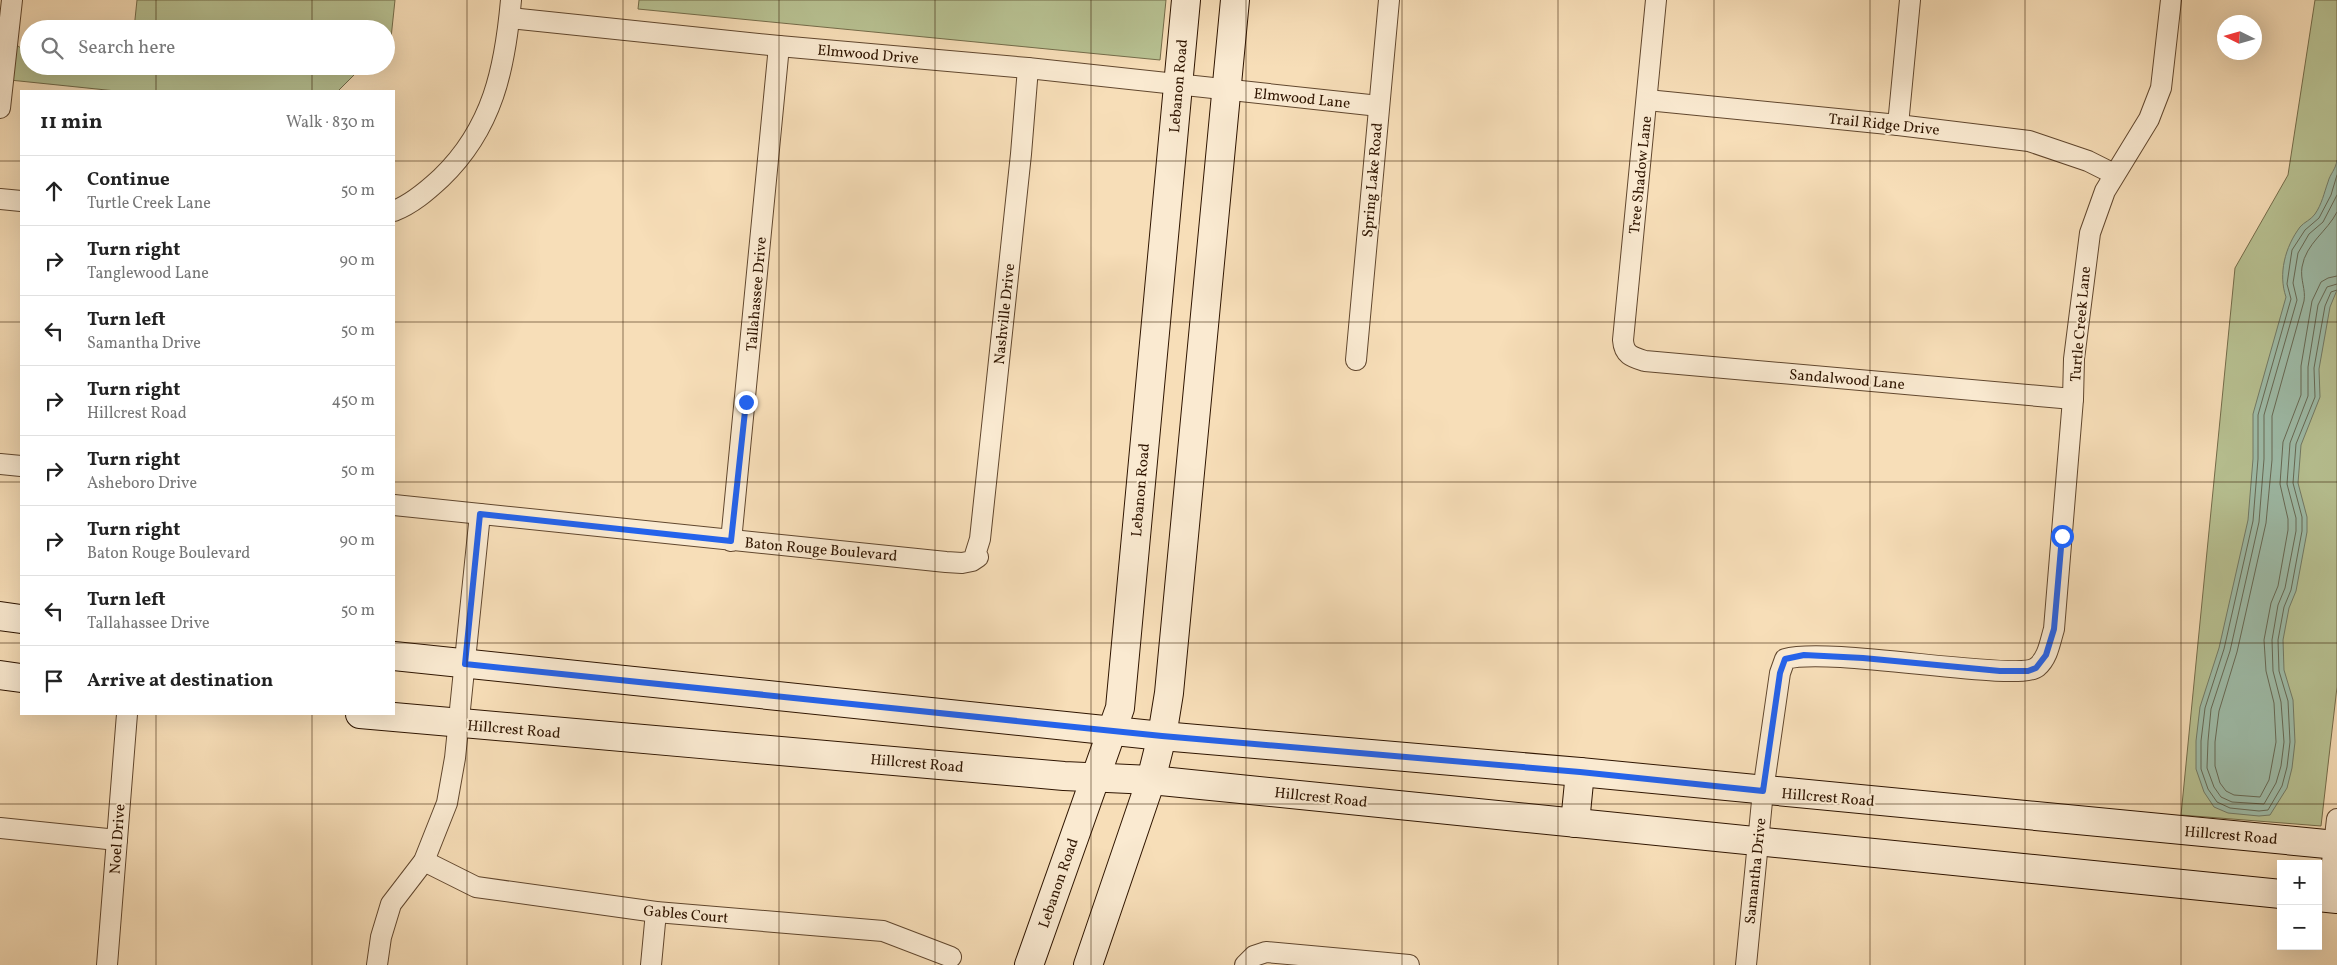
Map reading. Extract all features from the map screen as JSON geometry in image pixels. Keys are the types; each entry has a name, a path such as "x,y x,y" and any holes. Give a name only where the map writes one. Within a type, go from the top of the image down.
{"main road":[{"name":"Lebanon Road","path":"1029,965 1094,778 1113,730 1121,698 1186,0"},
{"path":"1088,965 1151,780 1162,736 1169,692 1235,0"},
{"path":"0,616 20,619"},
{"name":"Hillcrest Road","path":"395,656 1162,736 1580,772 1763,791 2336,836"},
{"path":"0,675 20,678"},
{"name":"Hillcrest Road","path":"370,715 1094,778 1151,780 2277,894"},
{"path":"1575,823 1580,772"}],"street":[{"path":"0,108 12,0"},
{"name":"Spring Lake Road","path":"1356,360 1389,0"},
{"name":"Tree Shadow Lane","path":"1624,350 1656,0"},
{"path":"1898,125 1910,0"},
{"name":"Turtle Creek Lane","path":"1785,659 1804,655 1863,658 2000,671 2028,671 2036,668 2046,655 2054,629 2073,399 2074,359 2089,243 2096,211 2114,174 2149,119 2161,88 2171,0"},
{"path":"395,210 416,200 448,171 484,122 501,74 511,9"},
{"name":"Elmwood Drive","path":"511,9 779,46 1028,68 1226,90"},
{"name":"Tallahassee Drive","path":"731,541 779,46"},
{"name":"Nashville Drive","path":"978,557 975,554 980,539 1020,164 1028,68"},
{"name":"Elmwood Lane","path":"1226,90 1378,106"},
{"name":"Trail Ridge Drive","path":"1647,100 1898,125 2028,141 2088,161 2114,174"},
{"path":"0,199 20,201"},
{"name":"Sandalwood Lane","path":"1624,350 1628,355 1645,361 2073,399"},
{"path":"0,464 20,466"},
{"name":"Baton Rouge Boulevard","path":"395,505 946,562 962,563 978,557"},
{"path":"377,965 381,937 391,904 424,861 447,803 465,664 480,514"},
{"name":"Samantha Drive","path":"1746,965 1763,791 1780,673 1785,659"},
{"name":"Noel Drive","path":"107,965 127,715"},
{"path":"0,828 117,840"},
{"path":"2328,898 2336,836"},
{"name":"Gables Court","path":"424,861 476,887 656,912 883,931 951,957"},
{"path":"651,965 656,912"},
{"path":"1252,959 1409,965"}],"shaded area":[{"path":"137,0 395,0 393,20 135,20"},
{"path":"639,0 1166,0 1160,60 638,9"},
{"path":"2315,0 2337,0 2337,687 2321,826 2181,815 2235,268 2288,175"},
{"path":"0,33 20,47 20,75 354,75 339,90 106,90 0,79"}],"water":[{"path":"2337,160 2337,290 2330,307 2319,369 2320,397 2301,445 2298,483 2307,517 2307,532 2296,591 2289,608 2283,640 2284,670 2293,700 2295,742 2292,768 2287,788 2270,815 2259,816 2228,813 2214,807 2204,792 2196,769 2196,741 2200,707 2219,648 2248,520 2253,459 2253,414 2286,297 2283,279 2284,261 2290,243 2300,227 2315,214"}],"route":[{"path":"746,402 731,541 480,514 465,664 1162,736 1580,772 1763,791 1780,673 1785,659 1804,655 1863,658 2000,671 2028,671 2036,668 2046,655 2054,629 2062,536"}]}
